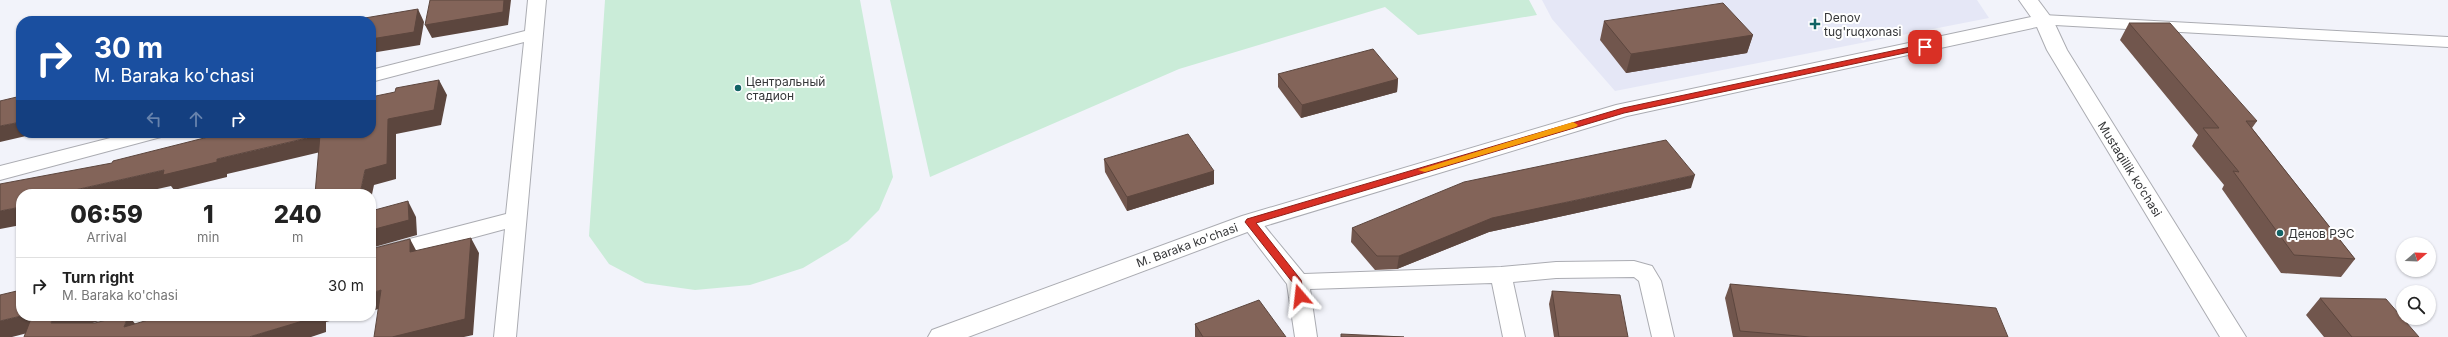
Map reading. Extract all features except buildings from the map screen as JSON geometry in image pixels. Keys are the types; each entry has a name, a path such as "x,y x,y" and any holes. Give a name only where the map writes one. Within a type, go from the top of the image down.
{"street":[{"path":"505,337 518,218 537,0"},
{"name":"Mustaqillik ko‘chasi","path":"2028,0 2043,20 2057,50 2233,337"},
{"path":"2043,20 2448,42"},
{"name":"M. Baraka ko'chasi","path":"941,337 1250,222 1623,110 2043,20"},
{"path":"376,75 535,34"},
{"path":"0,173 135,138"},
{"path":"376,256 518,218"},
{"path":"1250,222 1298,282 1306,337"},
{"path":"1298,282 1501,275 1556,270 1639,269 1644,271 1650,280 1663,337"},
{"path":"1501,275 1514,337"},
{"path":"76,337 135,321"}],"shaded area":[{"path":"1542,0 1977,0 1989,18 1615,91 1552,19"}],"green space":[{"name":"Центральный стадион","path":"605,0 860,0 893,177 879,210 848,241 803,268 750,285 695,290 645,283 609,264 589,236"},
{"path":"890,0 1529,0 1537,15 1418,35 1385,7 1179,69 930,177"}],"slow traffic":[{"path":"1422,170 1573,125"}],"place":[{"name":"Denov tug'ruqxonasi","path":"1815,24"},
{"name":"Центральный стадион","path":"738,88"},
{"name":"Денов РЭС","path":"2280,233"}],"route":[{"path":"1300,296 1298,282 1250,222 1623,110 1925,47"}]}
